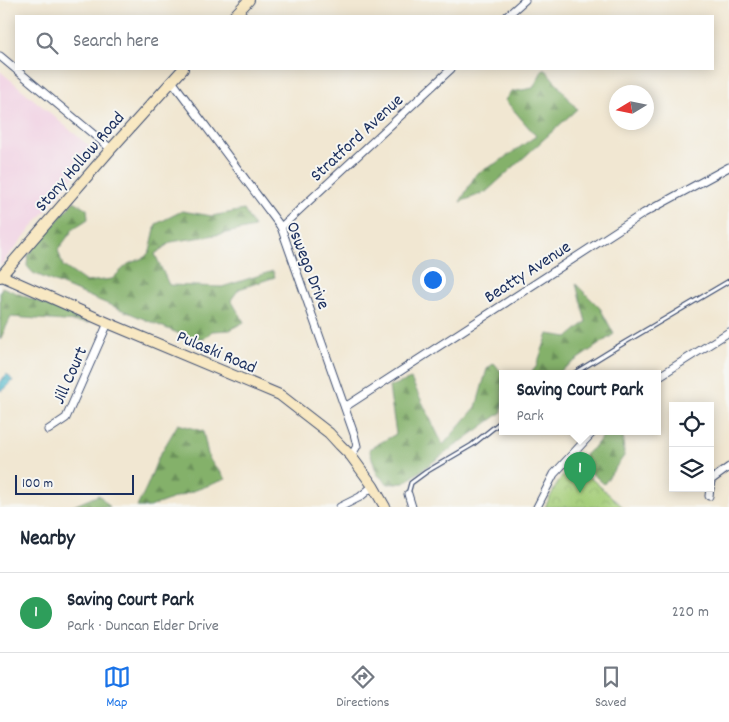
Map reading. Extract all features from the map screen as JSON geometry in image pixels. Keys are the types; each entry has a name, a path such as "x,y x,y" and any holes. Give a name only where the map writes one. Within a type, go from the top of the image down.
{"main road":[{"path":"235,15 249,0"},
{"name":"Stony Hollow Road","path":"0,276 182,70"},
{"name":"Pulaski Road","path":"0,276 280,395 329,433 351,456 373,486 385,507"}],"street":[{"path":"508,15 525,0"},
{"path":"0,56 15,69"},
{"path":"17,70 111,149"},
{"name":"Stratford Avenue","path":"281,227 450,70"},
{"name":"Oswego Drive","path":"172,80 281,227 357,446 351,456"},
{"name":"Beatty Avenue","path":"345,407 644,213 729,167"},
{"name":"Jill Court","path":"48,430 66,418 108,323"},
{"path":"661,375 729,332"},
{"path":"537,507 554,474 591,435"},
{"path":"714,478 729,467"},
{"path":"340,507 360,497 373,486"},
{"path":"408,494 412,507"}],"lane":[{"path":"580,370 617,346 729,281"},
{"path":"408,494 411,483 472,445 499,423"}],"shaded area":[{"path":"0,71 95,151 0,266"}],"green space":[{"path":"542,70 546,70 577,109 486,192 460,202 476,174 500,161 536,136 505,100 511,92 533,88"},
{"path":"74,201 87,209 88,219 74,228 58,250 63,266 86,282 112,279 128,264 145,257 150,251 156,224 182,211 212,216 244,210 254,227 171,242 155,254 169,285 222,287 273,271 275,277 239,289 231,300 244,322 230,330 212,331 204,339 192,339 33,273 27,266 28,255"},
{"path":"576,284 600,308 614,334 562,370 533,370 548,334 568,337 586,322"},
{"path":"2,287 90,323 11,317 0,340 0,293"},
{"path":"494,363 500,370 499,414 404,483 388,484 377,474 369,449 396,434 389,387 411,379 443,445 476,407 487,369"},
{"path":"178,424 203,431 209,459 226,479 150,507 137,507 158,458"},
{"path":"604,435 623,435 624,456 604,484 578,461 595,446"},
{"path":"575,464 623,507 545,507 559,480"},
{"path":"99,495 110,507 71,507"}],"water":[{"path":"7,374 13,381 1,391 0,381"}],"place":[{"name":"Saving Court Park","path":"580,493"}]}
